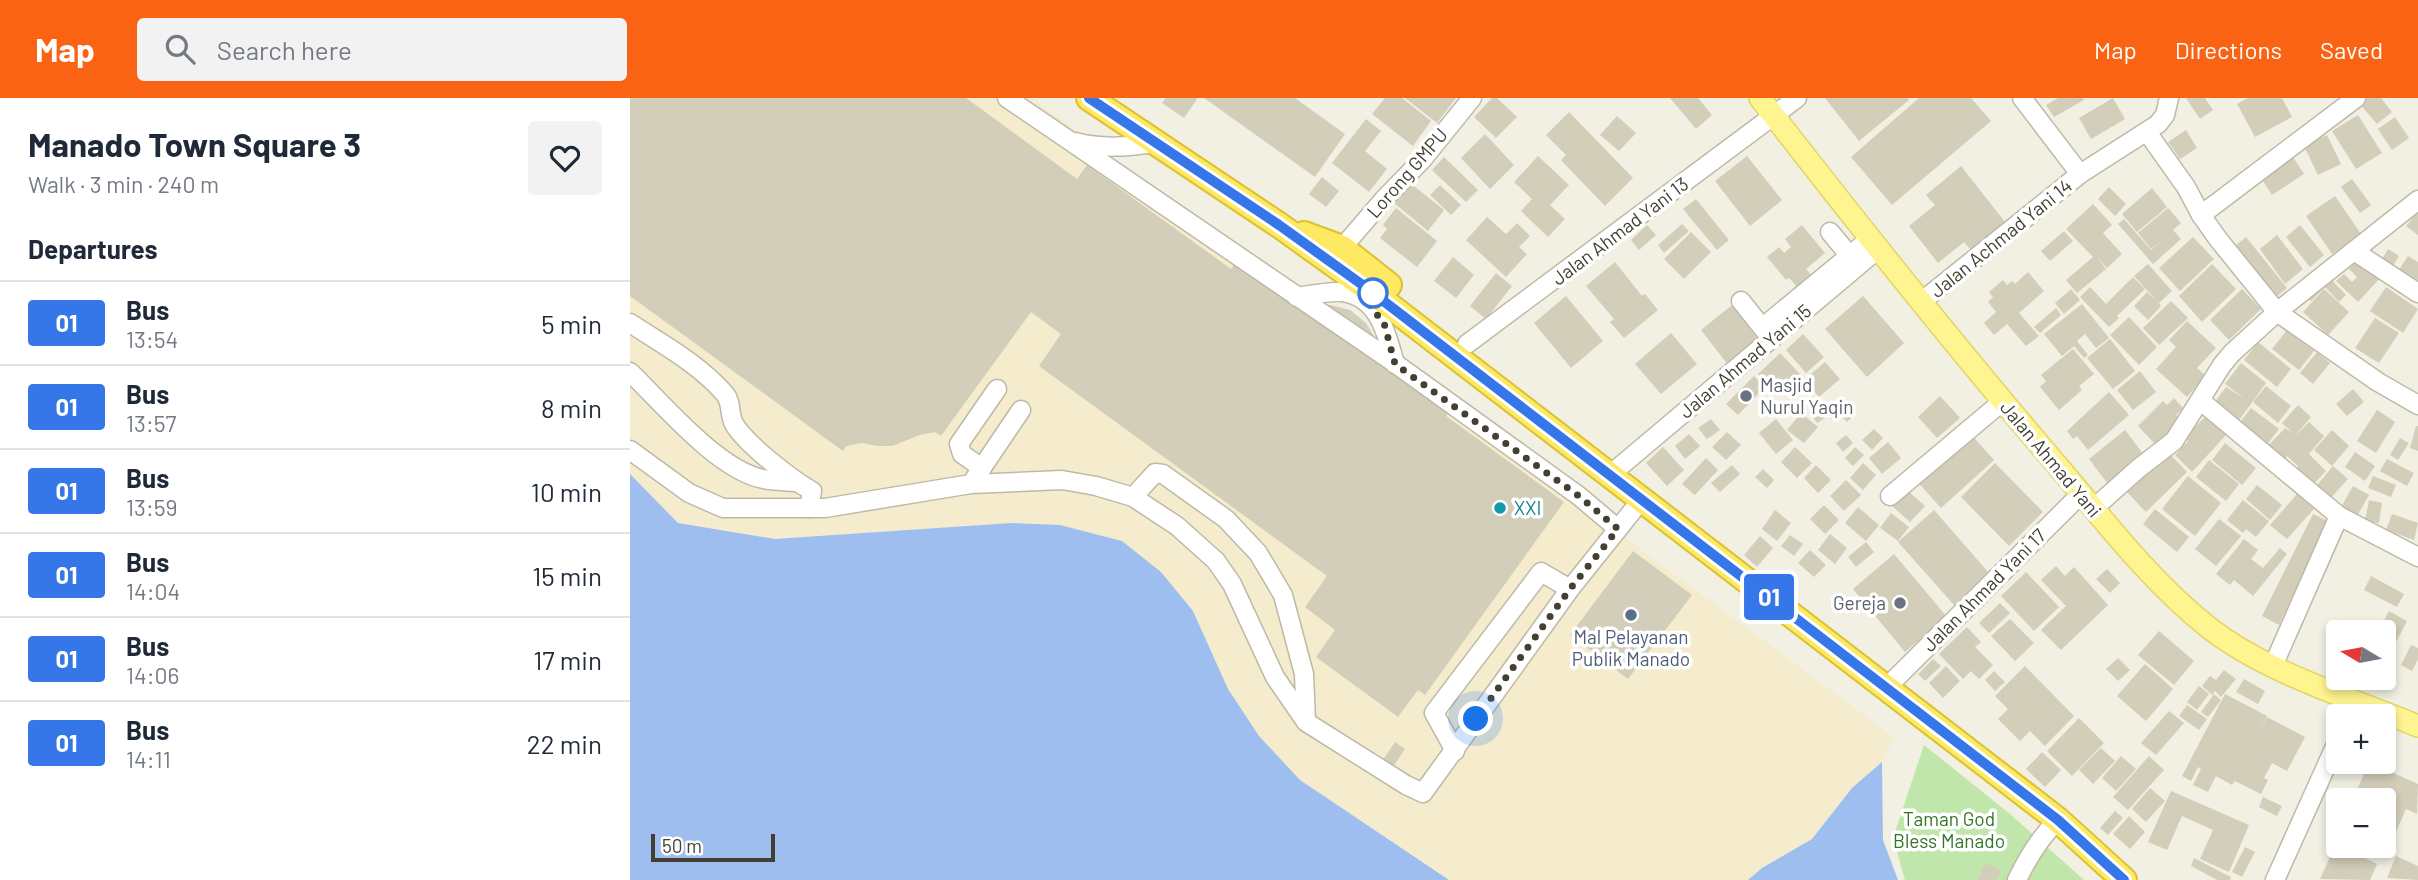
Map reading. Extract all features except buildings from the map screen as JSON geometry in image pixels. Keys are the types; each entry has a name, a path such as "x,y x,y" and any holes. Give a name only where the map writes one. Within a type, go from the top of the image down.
{"highway":[{"path":"1089,98 1279,225 1409,320 1888,687 2051,826 2124,880"},
{"path":"1337,267 1467,344 1479,363 1514,401"}],"main road":[{"name":"Jalan Ahmad Yani","path":"1759,98 2003,401 2150,573 2207,627 2238,648 2344,704"},
{"name":"Jalan Ahmad Yani","path":"2396,720 2418,726"}],"street":[{"path":"1007,98 1395,364 1579,496 1618,529"},
{"name":"Lorong GMPU","path":"1337,267 1472,98"},
{"name":"Jalan Ahmad Yani 13","path":"1467,344 1797,98"},
{"path":"2022,98 2080,174"},
{"path":"2169,98 2165,115 2147,132 2186,187 2201,215 2235,261 2277,312 2378,382 2418,405"},
{"path":"2201,215 2356,98"},
{"name":"Jalan Achmad Yani 14","path":"1922,302 2080,174 2147,132"},
{"path":"1065,139 1117,148 1154,143"},
{"name":"Jalan Ahmad Yani 17","path":"1888,687 2087,501 2139,468 2174,441 2221,365 2277,312 2418,200"},
{"path":"1830,232 1850,256"},
{"path":"1793,311 1850,256 1875,243"},
{"name":"Jalan Ahmad Yani 15","path":"1611,474 1767,333 1875,243"},
{"path":"2354,251 2418,293"},
{"path":"1297,297 1337,267 1357,297 1370,306 1384,323 1395,364"},
{"path":"1741,301 1767,333"},
{"path":"1384,323 1409,320"},
{"path":"630,323 690,362 727,396 733,424 795,482 811,491 809,508"},
{"path":"630,372 688,428 702,446 761,479 795,482"},
{"path":"982,468 962,454 959,444 997,390"},
{"path":"1890,496 2003,401"},
{"path":"2201,401 2339,516 2415,549"},
{"path":"971,484 1021,410"},
{"path":"630,450 689,493 723,508 825,508 971,484 1062,480 1133,497 1177,526 1216,561 1231,584 1275,677 1306,722 1423,793 1570,589 1642,499"},
{"path":"1133,497 1156,473 1163,474 1226,519 1258,553 1283,595 1304,674 1306,722"},
{"path":"2273,667 2339,516"},
{"path":"1455,751 1434,713 1541,572 1570,589"},
{"path":"2276,880 2326,767"},
{"path":"2017,880 2026,861 2051,826"}],"shaded area":[{"path":"630,98 1032,98 1894,737 1882,762 1852,788 1812,839 1762,868 1748,880 1449,880 1300,780 1259,736 1228,689 1193,611 1060,525 1011,523 775,539 678,523 630,474"}],"green space":[{"name":"Taman God Bless Manado","path":"1924,745 2010,814 2084,880 1905,880 1893,838"}],"water":[{"path":"630,474 678,523 775,539 1011,523 1060,525 1122,541 1161,572 1193,611 1228,689 1259,736 1300,780 1449,880 630,880"},
{"path":"1882,762 1883,840 1898,880 1748,880 1762,868 1812,839 1852,788"}],"bus line":[{"name":"01","path":"1089,98 1279,225 1409,320 2058,820 2124,880"}],"place":[{"name":"Masjid Nurul Yaqin","path":"1746,396"},
{"name":"XXI","path":"1500,508"},
{"name":"Gereja","path":"1900,603"},
{"name":"Mal Pelayanan Publik Manado","path":"1631,615"}],"route":[{"path":"1373,293 1370,306 1384,323 1395,364 1579,496 1618,529 1570,589 1476,719"}]}
